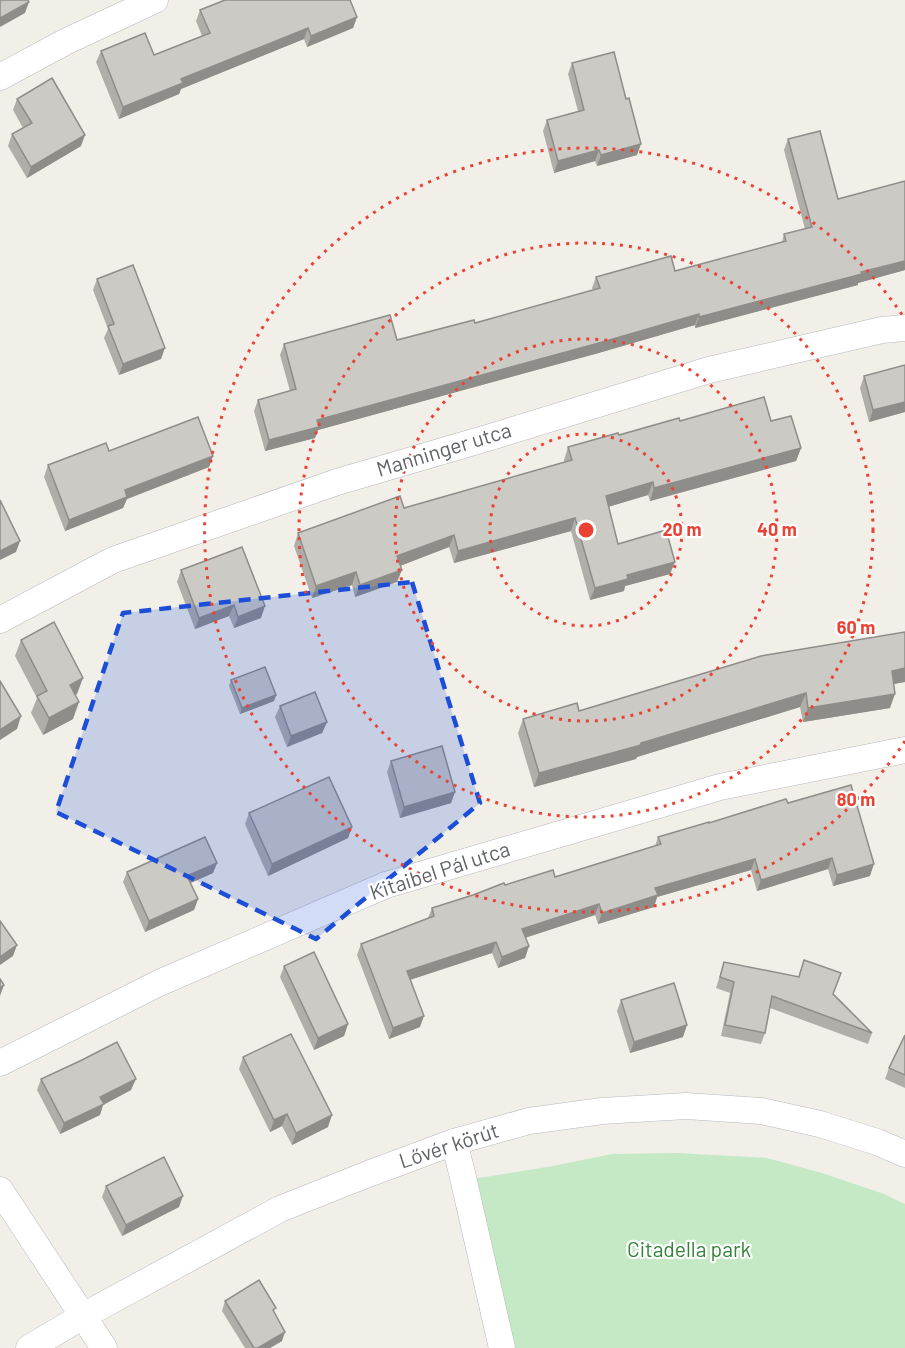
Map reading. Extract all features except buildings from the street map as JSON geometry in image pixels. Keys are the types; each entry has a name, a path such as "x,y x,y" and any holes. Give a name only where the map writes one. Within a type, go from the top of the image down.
{"street":[{"path":"0,77 65,42 155,0"},
{"name":"Manninger utca","path":"0,620 113,560 337,482 709,370 882,330 905,328"},
{"name":"Kitaibel Pál utca","path":"0,1063 159,983 386,885 720,787 905,750"},
{"name":"Lővér körút","path":"29,1348 83,1316 280,1209 454,1142 529,1121 603,1111 686,1106 761,1111 820,1124 877,1142 905,1154"},
{"path":"454,1142 502,1348"},
{"path":"0,1190 104,1348"}],"highlighted area":[{"path":"412,582 480,803 316,939 56,812 123,613"}],"green space":[{"name":"Citadella park","path":"677,1153 767,1158 822,1173 884,1194 905,1204 905,1348 504,1348 473,1179 612,1154"}]}
